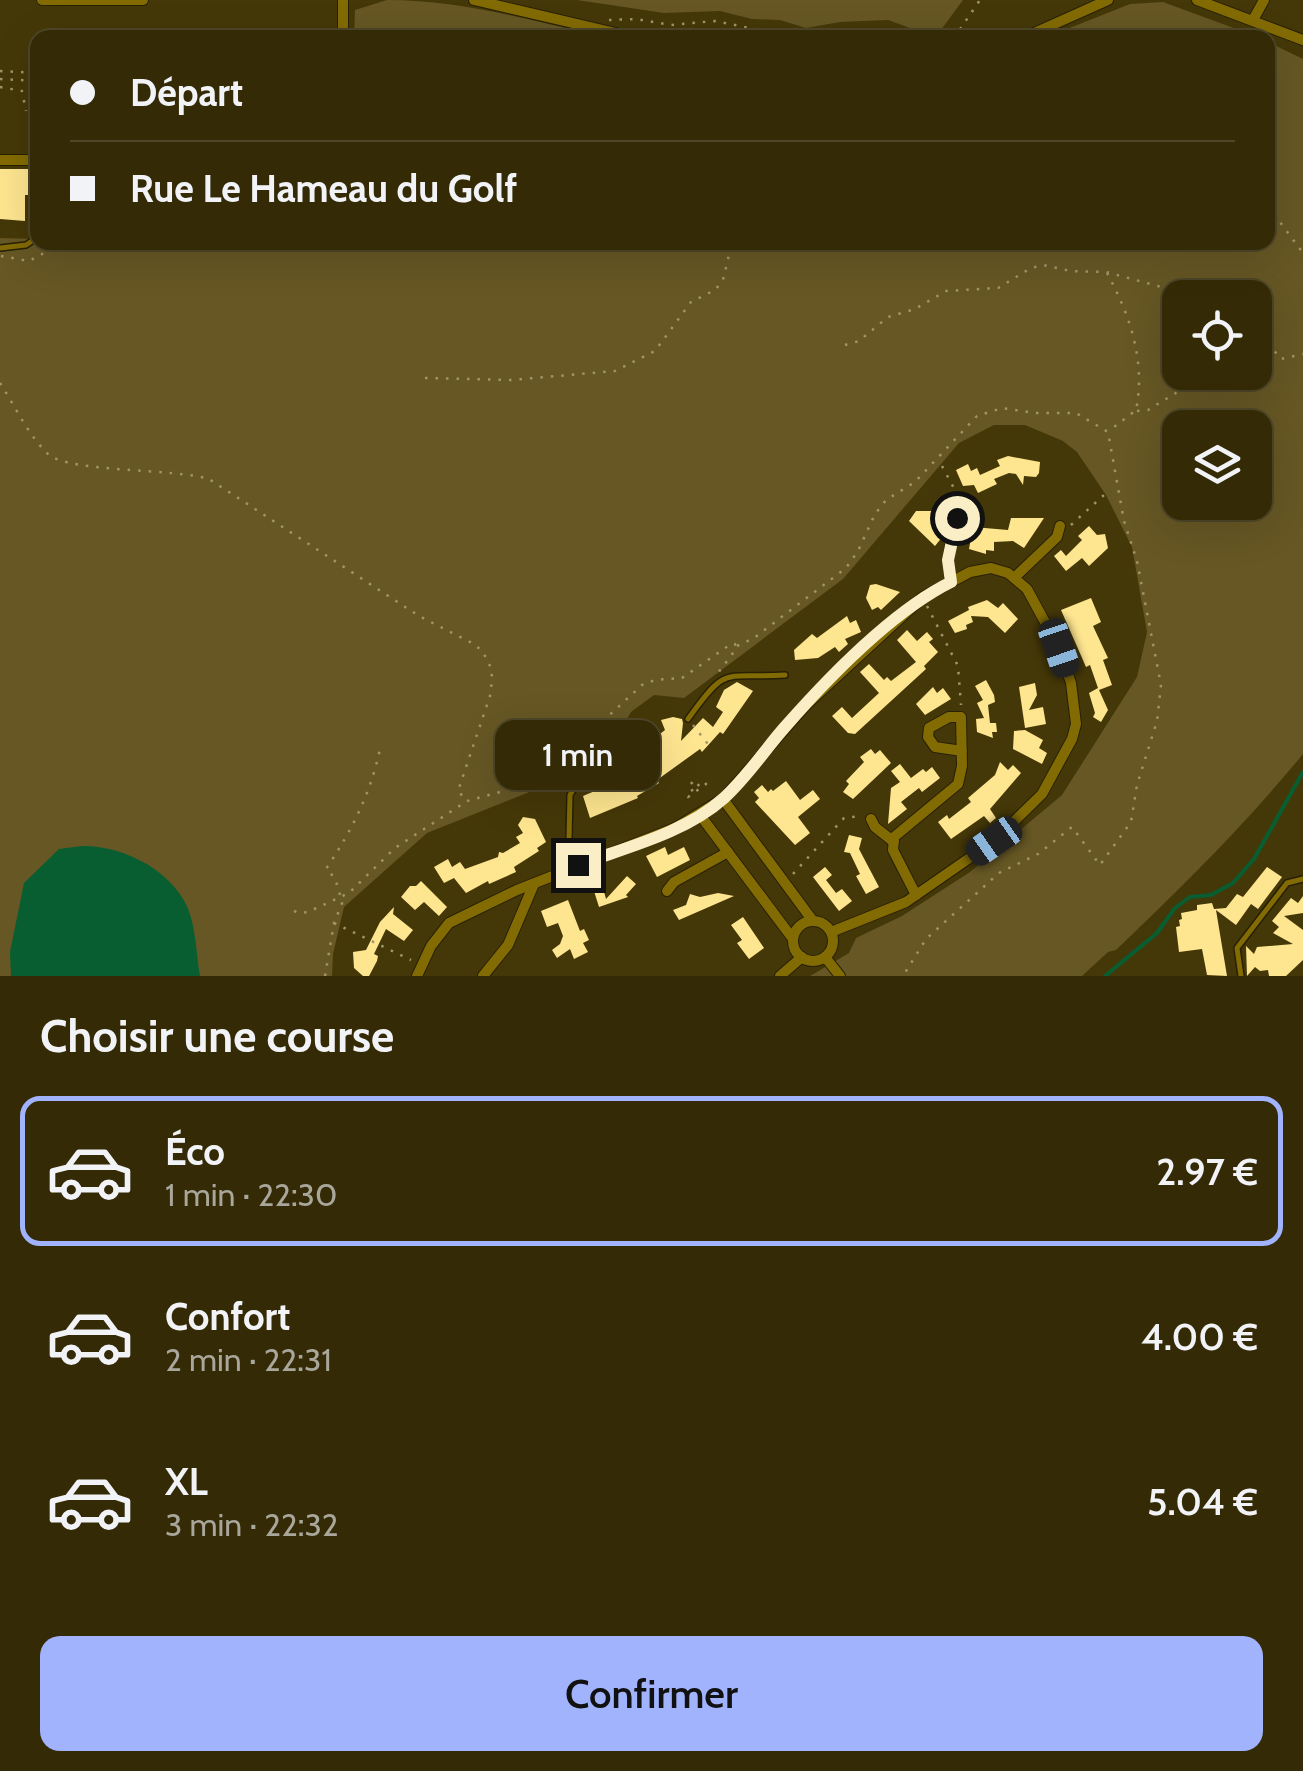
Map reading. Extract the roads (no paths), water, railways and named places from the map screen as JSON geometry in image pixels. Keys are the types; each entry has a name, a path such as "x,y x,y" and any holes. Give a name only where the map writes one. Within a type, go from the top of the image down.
{"street":[{"path":"42,0 144,0"},
{"path":"343,30 344,0"},
{"path":"474,0 603,30"},
{"path":"1041,30 1108,0"},
{"path":"1197,0 1303,40"},
{"path":"1253,20 1264,0"},
{"path":"0,160 30,160"},
{"path":"951,582 948,560 958,506"},
{"path":"1015,577 1057,537 1060,526"},
{"path":"419,970 449,923 534,884 675,828 723,799 807,704 922,597 970,572 991,568 1015,577 1042,613 1059,648 1071,683 1076,724 1072,739 1042,794 1018,821 916,895 877,916 831,932"},
{"path":"916,895 893,850 894,837 958,784 962,751 962,716 949,717 929,728 928,737 935,747 962,751"},
{"path":"723,799 813,920 831,932 833,941 825,957"},
{"path":"700,815 793,939 802,957 825,957"},
{"path":"870,819 894,842"},
{"path":"667,891 674,882 728,852"},
{"path":"483,976 508,945 534,884"},
{"path":"793,939 796,930 813,920"},
{"path":"780,976 802,957"},
{"path":"825,957 840,976"}],"lane":[{"path":"0,248 30,243"},
{"path":"688,719 721,678 732,674 785,675"},
{"path":"570,839 570,795 574,788 624,763"},
{"path":"1241,976 1237,948 1287,884 1303,879"}],"waterway":[{"path":"1105,976 1157,933 1175,908 1190,897 1211,895 1233,883 1254,859 1303,772"}]}
